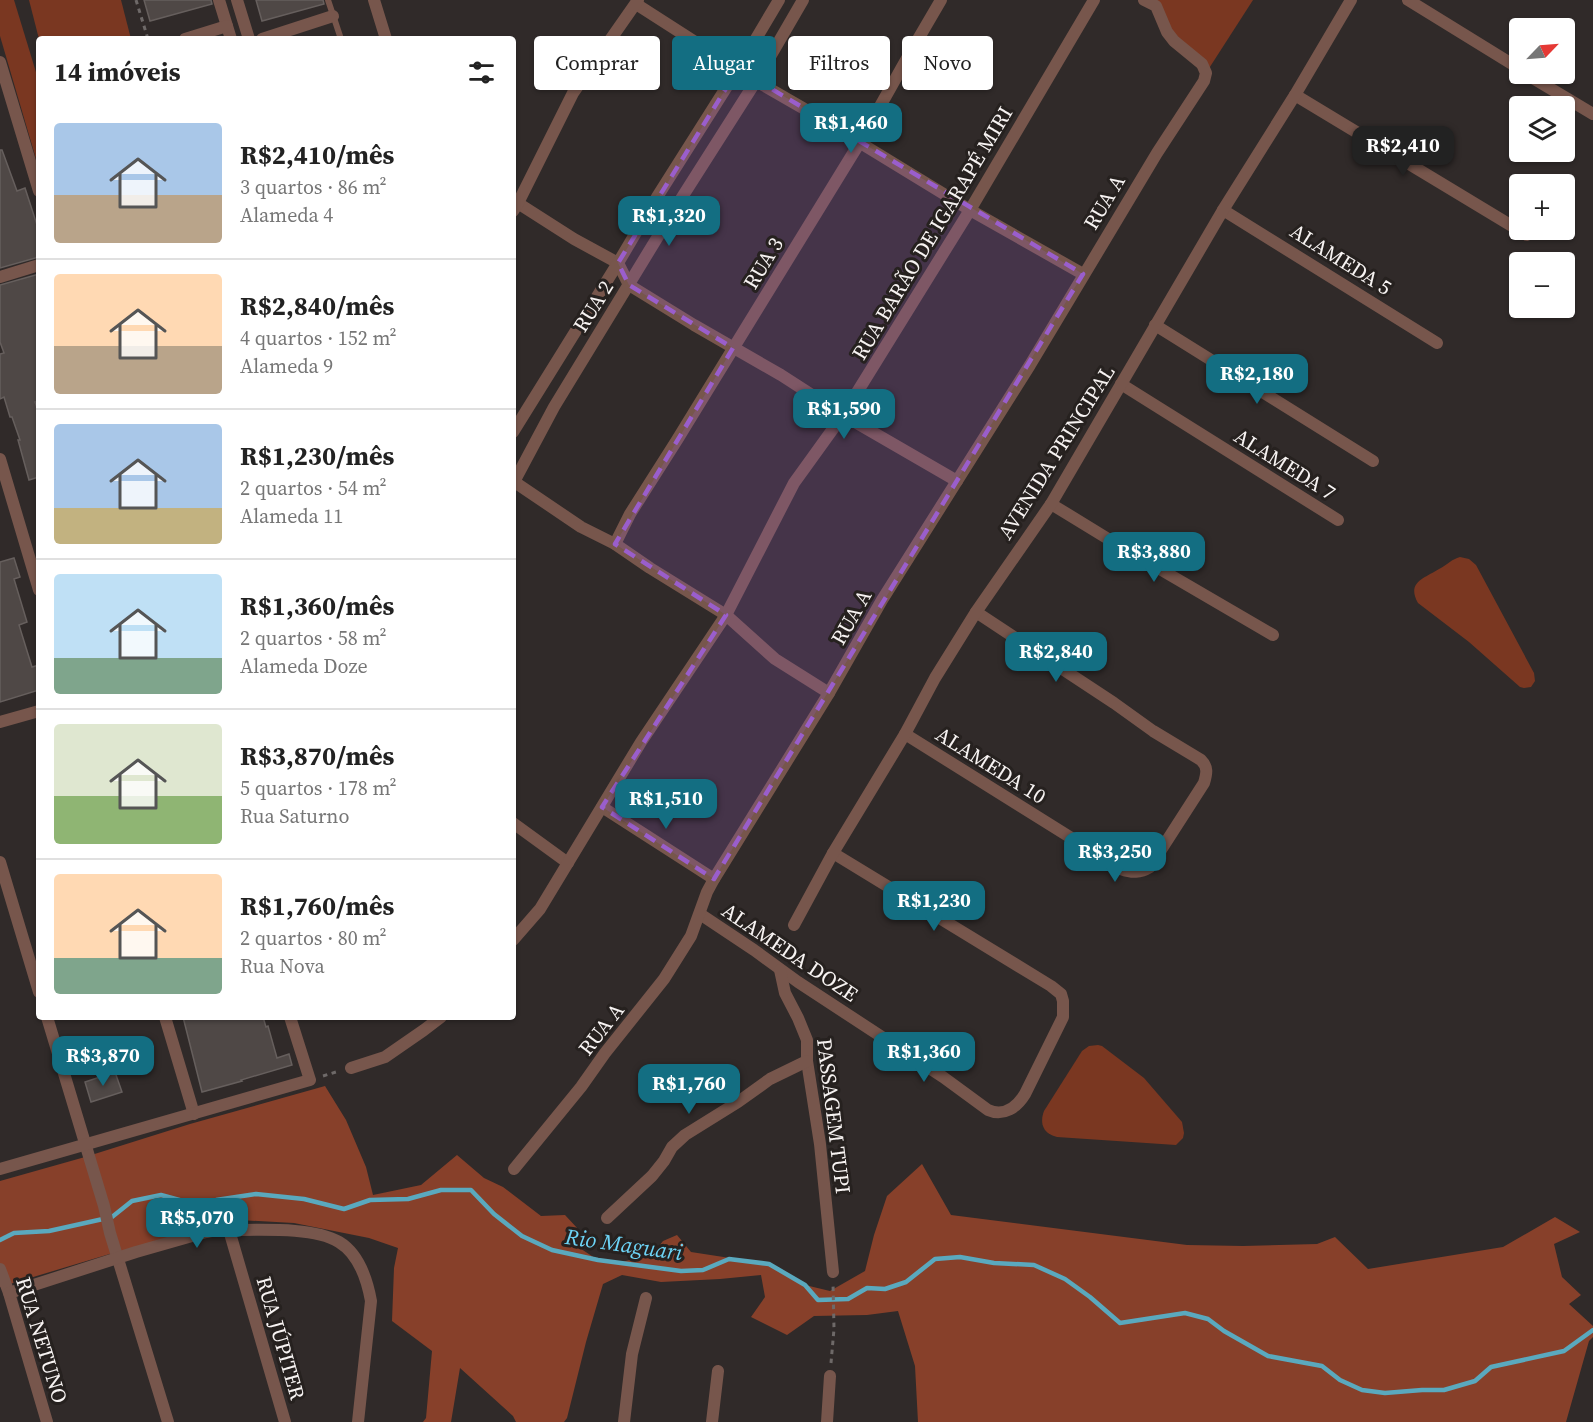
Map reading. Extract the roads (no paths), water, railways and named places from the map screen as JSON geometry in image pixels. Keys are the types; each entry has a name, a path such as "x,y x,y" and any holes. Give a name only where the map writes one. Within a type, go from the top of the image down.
{"street":[{"path":"219,0 230,36"},
{"path":"237,0 248,36"},
{"path":"374,0 385,36"},
{"name":"RUA 2","path":"758,36 779,0"},
{"name":"RUA 2","path":"776,47 803,0"},
{"name":"RUA 3","path":"615,544 630,514 860,142 941,0"},
{"name":"RUA BARÃO DE IGARAPÉ MIRI","path":"516,937 540,909 641,742 726,615 794,483 843,415 970,210 1094,0"},
{"path":"1144,0 1158,3"},
{"name":"AVENIDA PRINCIPAL","path":"794,925 833,853 905,734 934,678 976,612 1052,504 1223,210 1351,0"},
{"path":"1408,0 1509,62"},
{"path":"516,203 573,93 637,2 688,36"},
{"name":"RUA A","path":"514,1168 582,1087 605,1053 664,980 691,936 714,879 829,693 882,600 1030,365 1157,153 1204,81 1206,73 1202,64 1174,41 1167,32 1158,3"},
{"path":"271,36 333,16"},
{"path":"195,36 227,26"},
{"path":"0,62 36,181"},
{"path":"1544,84 1593,114"},
{"name":"RUA 2","path":"516,427 725,90"},
{"name":"RUA 2","path":"516,476 554,407 750,90"},
{"path":"771,90 970,210 1083,274"},
{"path":"1295,95 1509,224"},
{"path":"516,206 618,263 629,285 843,415 957,481"},
{"name":"ALAMEDA 5","path":"1223,210 1437,343"},
{"path":"0,277 36,266"},
{"path":"1155,325 1374,462"},
{"name":"ALAMEDA 7","path":"1121,384 1338,520"},
{"path":"0,459 36,580"},
{"path":"516,483 581,527 615,544 726,615 775,659 829,693"},
{"path":"1052,504 1273,635"},
{"name":"ALAMEDA 10","path":"905,734 1121,869 1130,872 1142,871 1150,867 1204,783 1208,771 1201,760 1153,731 976,612"},
{"path":"0,722 36,712"},
{"path":"602,807 714,879"},
{"path":"516,825 568,863"},
{"name":"ALAMEDA DOZE","path":"700,914 780,970 943,1077 988,1110 995,1113 1014,1108 1020,1101 1063,1017 1061,994 1052,986 833,853"},
{"path":"0,862 36,982"},
{"name":"PASSAGEM TUPI","path":"780,970 784,993 798,1018 807,1041 807,1061 820,1144 832,1272"},
{"path":"48,1020 168,1422"},
{"path":"166,1020 194,1114"},
{"path":"0,1169 310,1080 291,1020"},
{"path":"351,1068 385,1057 437,1020"},
{"path":"607,1218 652,1176 672,1147 685,1135 770,1079 807,1061"},
{"path":"9,1293 216,1230 296,1232 328,1236 339,1242 357,1260 368,1286 371,1301 358,1422"},
{"name":"RUA JÚPITER","path":"229,1230 285,1422"},
{"name":"RUA NETUNO","path":"0,1269 47,1422"},
{"path":"624,1422 632,1354 646,1298"},
{"path":"712,1422 718,1371"},
{"path":"827,1422 830,1376"}],"lane":[{"path":"328,0 340,36"}],"waterway":[{"name":"Rio Maguari","path":"0,1240 14,1233 49,1231 112,1217 132,1201 161,1195 183,1201 216,1200 256,1194 304,1199 344,1209 370,1200 408,1199 441,1190 471,1190 494,1214 522,1236 552,1250 598,1260 681,1271 703,1270 729,1259 769,1264 805,1285 818,1300 848,1299 867,1288 885,1289 906,1282 935,1259 960,1257 994,1263 1034,1265 1065,1279 1120,1323 1185,1313 1208,1319 1224,1331 1268,1356 1322,1366 1340,1380 1362,1390 1385,1393 1444,1390 1475,1381 1491,1367 1564,1351 1593,1330"}]}
